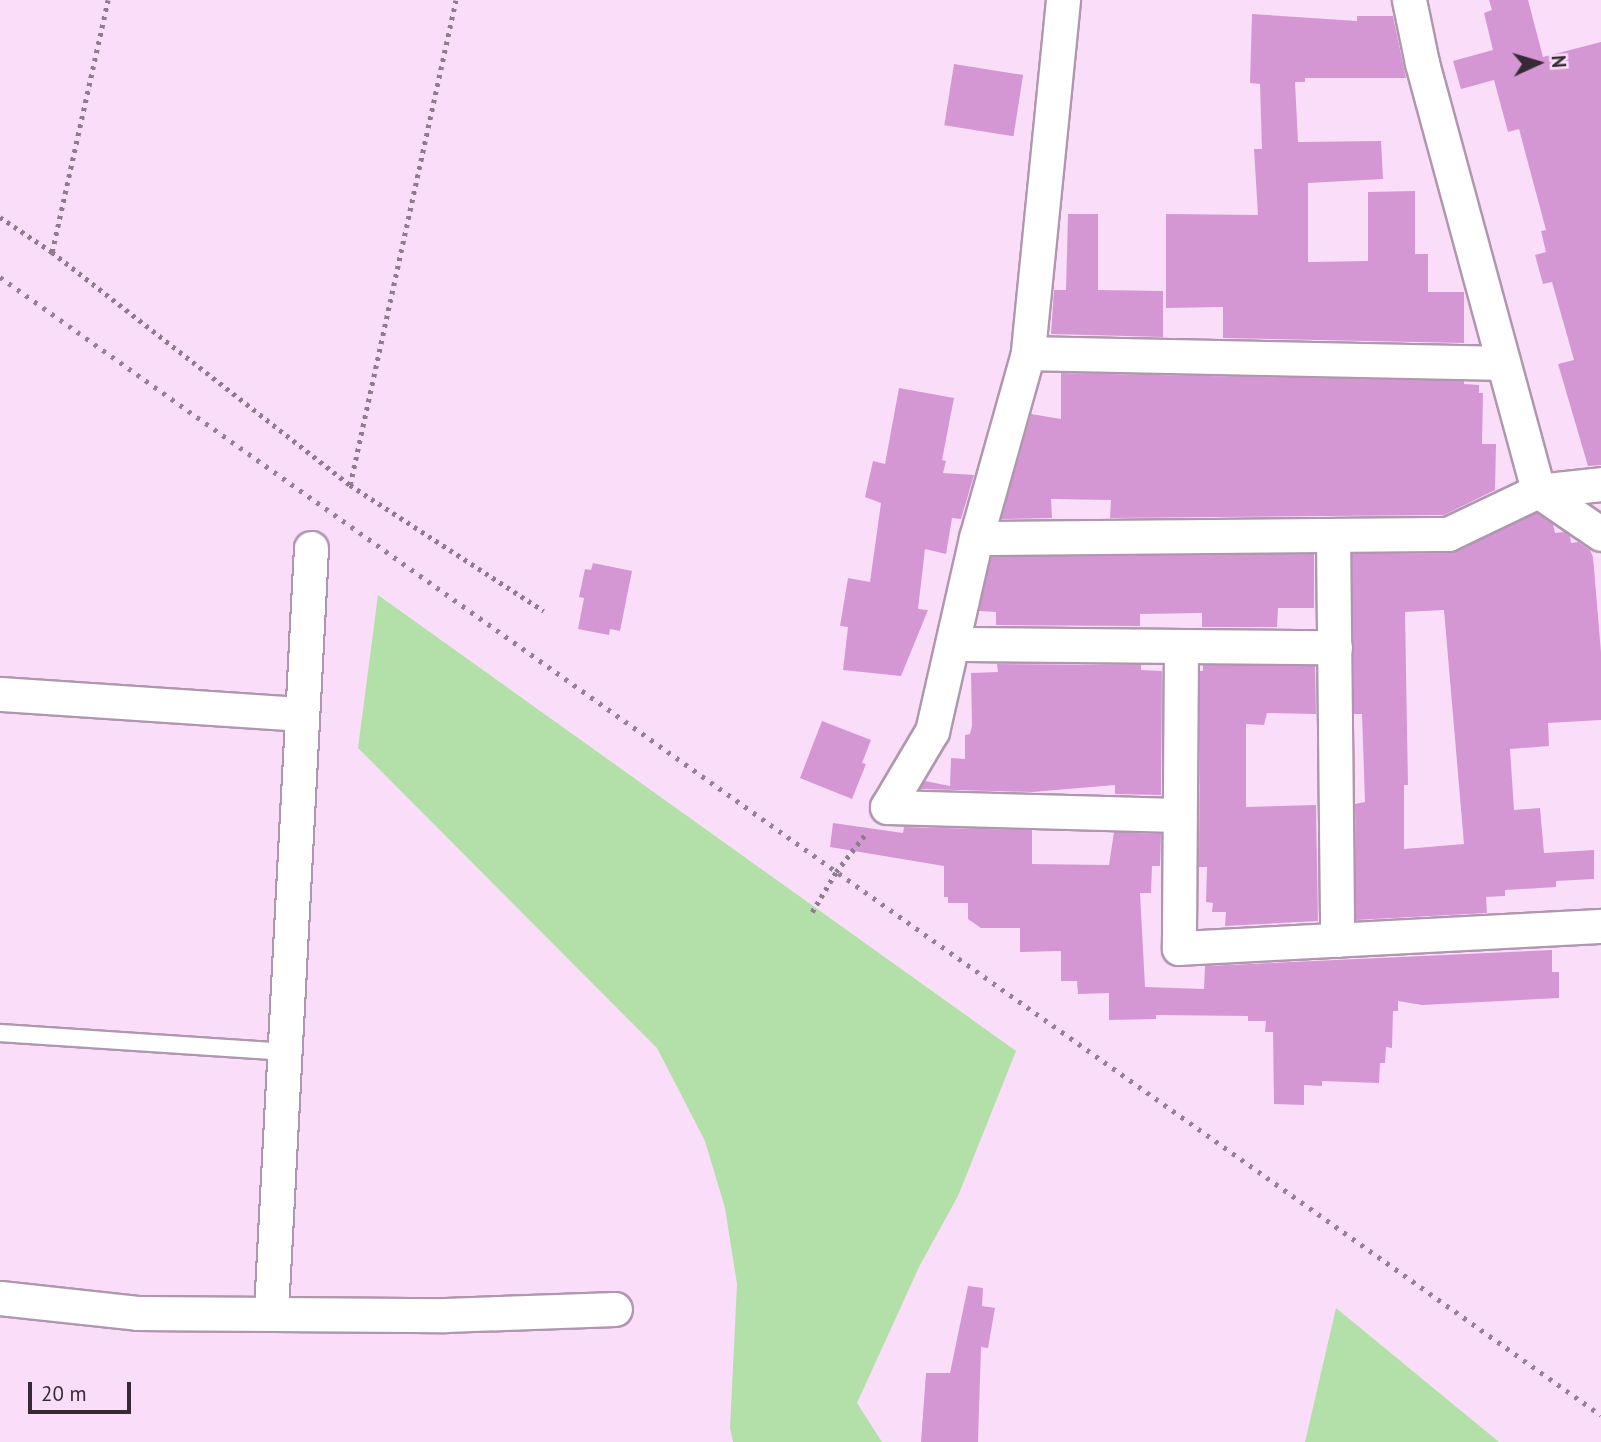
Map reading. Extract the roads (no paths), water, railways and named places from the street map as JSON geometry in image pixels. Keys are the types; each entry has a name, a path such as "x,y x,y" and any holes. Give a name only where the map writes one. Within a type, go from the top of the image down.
{"street":[{"path":"1063,0 1028,353 976,538 932,732 887,807 1179,815"},
{"path":"1409,0 1422,63 1538,491 1601,534"},
{"path":"1028,353 1503,363"},
{"path":"976,538 1448,534 1538,491 1601,484"},
{"path":"1333,535 1338,940"},
{"path":"271,1311 311,548"},
{"path":"954,644 1335,647"},
{"path":"1181,646 1180,948 1601,926"},
{"path":"0,694 301,714"},
{"path":"0,1298 137,1313 271,1311 445,1314 615,1309"}],"lane":[{"path":"0,1033 283,1052"}],"railway":[{"path":"0,277 1601,1415"}]}
